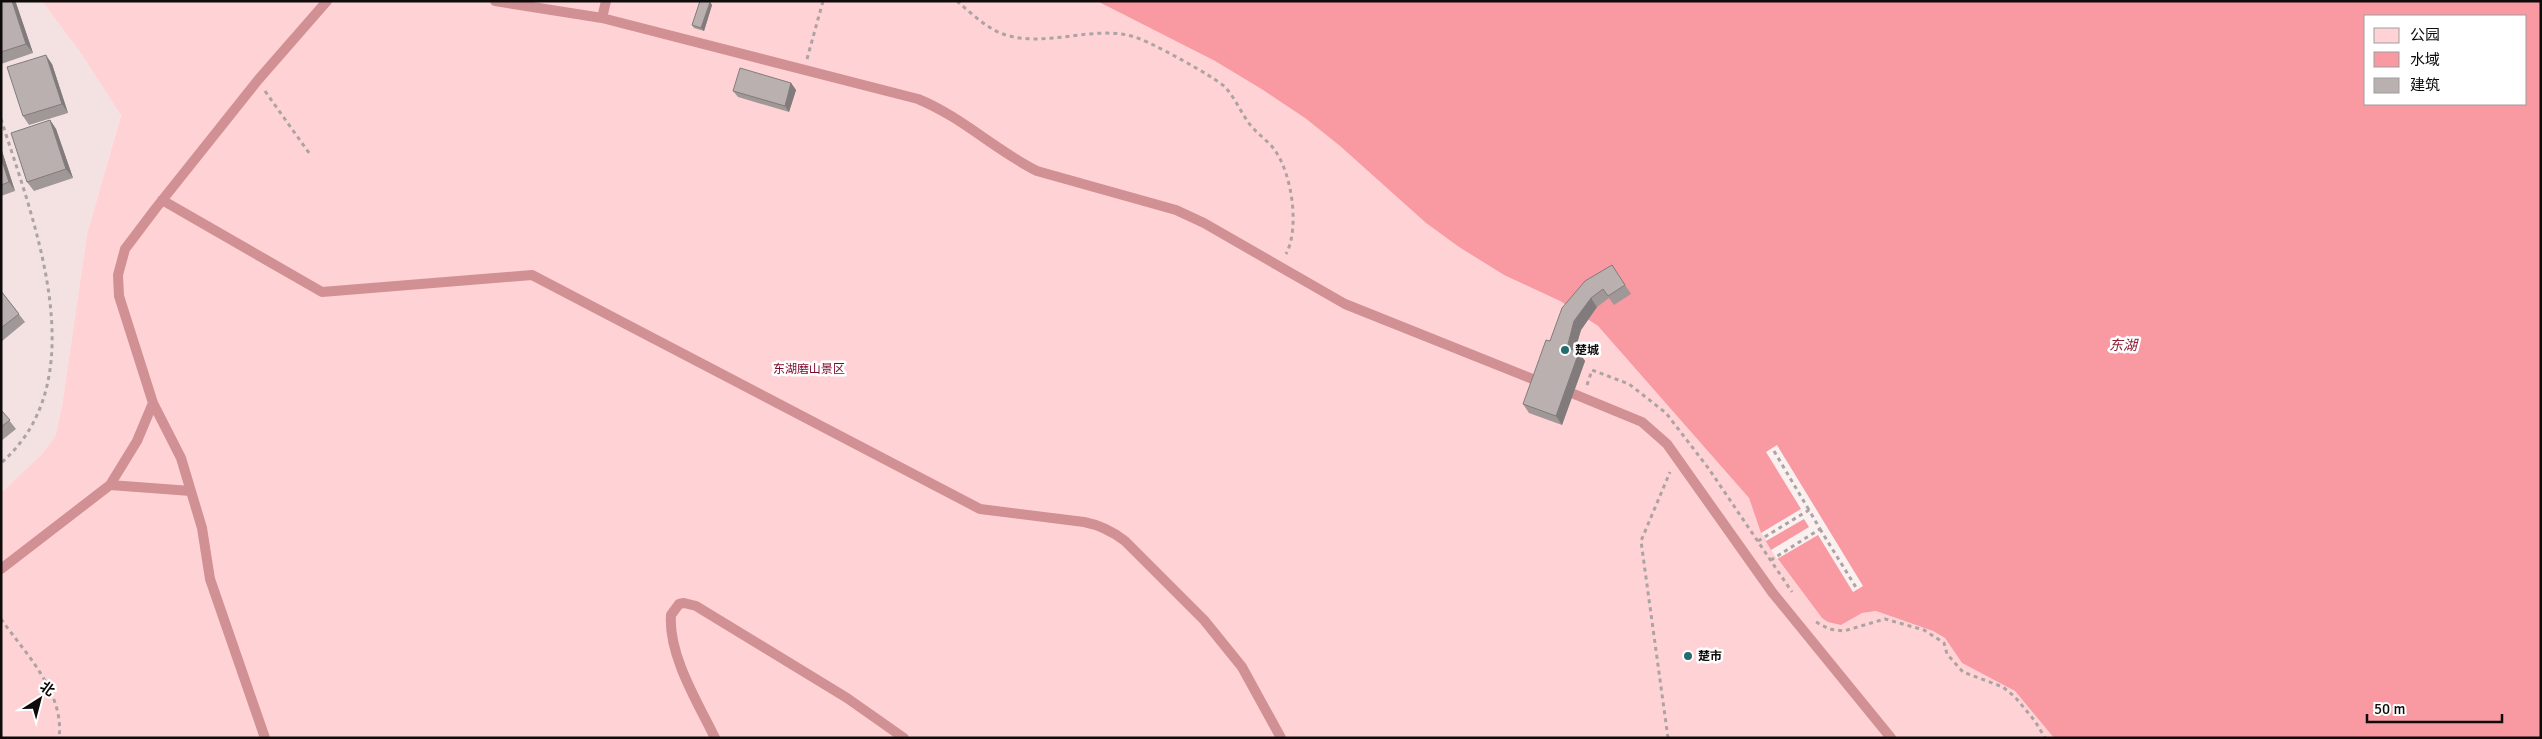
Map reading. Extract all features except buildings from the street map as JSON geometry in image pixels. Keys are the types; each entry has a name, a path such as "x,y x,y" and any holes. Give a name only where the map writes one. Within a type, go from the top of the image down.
{"lane":[{"path":"265,738 210,579 202,528 192,491 181,458 152,403 119,296 119,262 125,249 162,200 258,80 327,1"},
{"path":"495,1 602,18 918,99 938,107 1038,171 1176,210 1204,223 1345,304 1540,382"},
{"path":"602,18 606,1"},
{"path":"162,200 322,292 532,275 980,509 1084,522 1112,531 1126,541 1209,627 1242,667 1281,738"},
{"path":"1578,396 1642,422 1677,456 1772,592 1892,738"},
{"path":"1,569 110,485 137,441 152,403"},
{"path":"110,485 192,491"},
{"path":"715,738 681,667 673,637 671,615 678,604 684,603 696,606 847,698 904,738"}],"path":[{"path":"804,71 823,1"},
{"path":"957,1 1004,35 1041,38 1102,33 1137,37 1220,82 1231,94 1252,127 1274,150 1283,168 1289,187 1293,220 1291,241 1279,266"},
{"path":"258,80 310,153"},
{"path":"1,119 26,199 46,277 50,295 52,335 50,362 39,409 26,437 1,463"},
{"path":"1578,396 1592,370 1629,384 1643,393 1679,428 1794,595"},
{"path":"1774,450 1857,589"},
{"path":"1668,738 1641,541 1677,456"},
{"path":"1758,541 1809,510"},
{"path":"1771,560 1820,529"},
{"path":"1,618 48,686 60,716 59,738"},
{"path":"1811,618 1835,630 1859,628 1885,619 1924,630 1944,643 1947,654 1964,672 2003,687 2015,697 2035,721 2045,738"}],"shaded area":[{"path":"1,1 42,1 82,55 121,114 87,234 62,406 55,437 41,455 1,493"}],"green space":[{"name":"东湖磨山景区","path":"42,1 1097,1 1215,61 1263,90 1305,118 1340,146 1426,223 1459,247 1504,275 1560,301 1598,326 1749,498 1761,533 1777,559 1822,618 1841,625 1862,613 1876,611 1933,631 1945,638 1962,663 2015,691 2054,738 1,738 1,493 41,455 55,437 62,406 87,234 121,115 82,55"}],"water":[{"name":"东湖","path":"1097,1 2541,1 2541,738 2054,738 2015,691 1962,663 1945,638 1933,631 1876,611 1862,613 1841,625 1828,622 1822,618 1771,550 1761,533 1749,498 1598,326 1560,301 1504,275 1459,247 1426,223 1340,146 1305,118 1215,61"}],"pier":[{"path":"1777,445 1863,586 1853,592 1818,535 1777,559 1771,550 1809,527 1804,519 1766,541 1761,533 1801,509 1766,452"}],"place":[{"name":"楚城","path":"1565,350"},
{"name":"楚市","path":"1688,656"}]}
